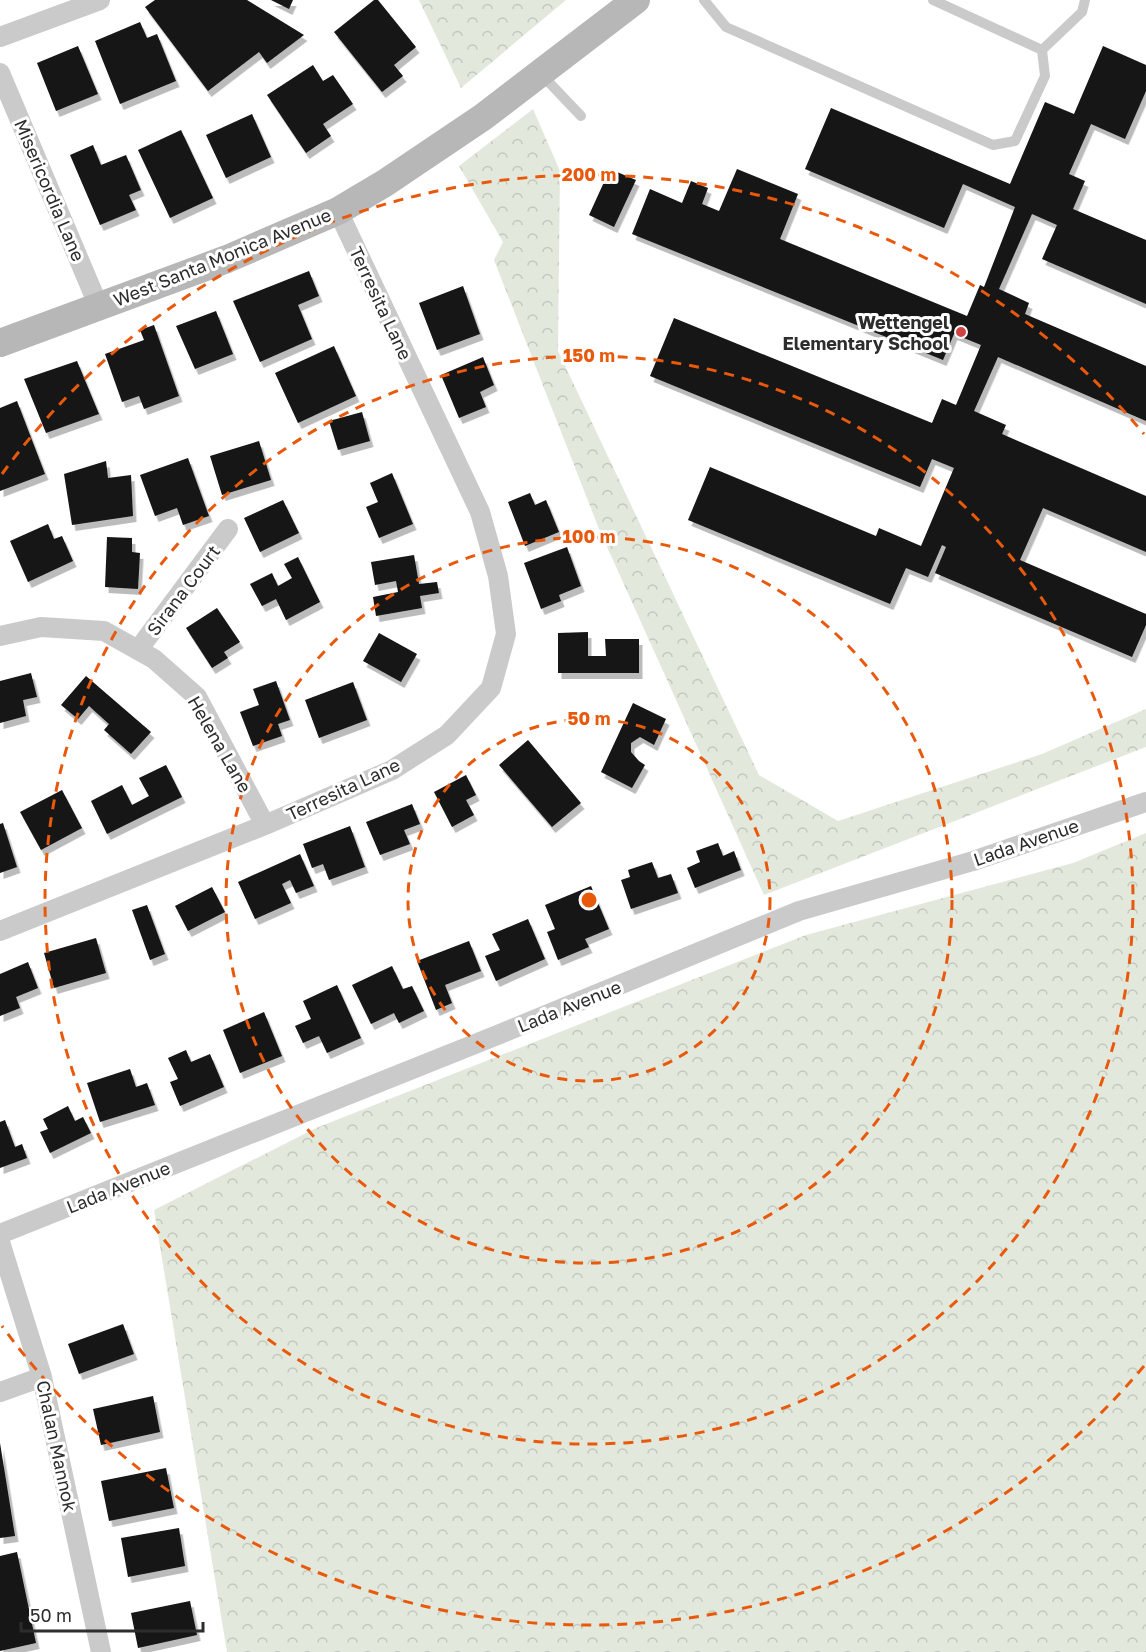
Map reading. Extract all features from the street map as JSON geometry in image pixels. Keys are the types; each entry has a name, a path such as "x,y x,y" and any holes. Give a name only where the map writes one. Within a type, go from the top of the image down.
{"main road":[{"name":"West Santa Monica Avenue","path":"0,343 228,259 338,211 434,151 636,0"}],"street":[{"path":"0,37 100,0"},
{"name":"Misericordia Lane","path":"0,74 99,307"},
{"name":"Terresita Lane","path":"0,931 265,825 392,770 447,735 491,688 506,634 498,576 480,512 338,211"},
{"name":"Sirana Court","path":"138,650 228,529"},
{"name":"Helena Lane","path":"0,636 41,627 104,631 154,659 197,697 265,825"},
{"name":"Lada Avenue","path":"0,1234 495,1036 799,911 973,861 1146,802"},
{"name":"Chalan Mannok","path":"0,1242 42,1377 101,1652"},
{"path":"0,1392 42,1377"}],"lane":[{"path":"704,0 726,27 993,145 1015,141 1045,76 1042,50"},
{"path":"933,0 1042,50"},
{"path":"1042,50 1082,12 1085,0"},
{"path":"540,74 581,116"}],"green space":[{"path":"419,0 566,0 461,88"},
{"path":"533,109 560,171 558,351 759,775 838,821 1042,754 1146,709 1146,747 764,895 599,529 494,260 503,242 459,166"},
{"path":"1146,833 1146,1652 227,1652 154,1210 316,1128 806,935 1073,863"}],"building":[{"path":"155,0 247,0 304,35 267,63 259,52 208,91 145,7"},
{"path":"271,0 293,0 289,9"},
{"path":"374,0 378,0 416,47 394,65 403,76 382,92 334,32"},
{"path":"140,22 147,38 157,34 176,81 120,104 95,41"},
{"path":"78,46 98,94 56,111 37,63"},
{"path":"1103,46 1146,65 1146,91 1125,139 1091,124 1069,174 1085,181 1073,209 1146,240 1146,304 1042,259 1057,225 1032,214 999,289 1029,303 1025,314 1146,366 1146,421 998,357 974,411 1006,425 1002,434 1146,496 1146,552 1043,508 1020,560 1146,614 1146,625 1132,657 935,573 946,547 942,545 928,577 906,568 890,604 688,520 710,467 876,536 879,528 921,546 954,468 932,459 920,487 650,376 674,318 932,423 942,399 956,405 981,345 954,334 943,360 632,234 650,189 682,203 691,181 708,188 702,204 719,211 737,169 798,194 780,239 967,316 980,285 984,287 1015,207 963,184 944,228 805,169 831,108 1010,184 1045,102 1074,114"},
{"path":"313,65 323,81 333,75 353,104 323,124 331,136 306,153 267,95"},
{"path":"252,114 271,157 226,178 206,135"},
{"path":"181,130 213,198 170,218 138,150"},
{"path":"93,145 101,165 126,155 141,190 129,195 136,210 100,225 70,155"},
{"path":"610,169 636,180 614,227 589,215"},
{"path":"309,271 319,296 298,305 312,339 260,362 233,301"},
{"path":"463,286 480,334 437,350 419,303"},
{"path":"216,311 233,354 195,369 176,326"},
{"path":"154,325 179,396 144,409 139,396 122,402 105,354 144,340 140,330"},
{"path":"334,346 356,396 298,423 275,373"},
{"path":"483,357 494,385 480,392 486,407 459,418 441,375"},
{"path":"77,361 99,414 46,433 24,379"},
{"path":"17,401 45,474 0,491 0,408"},
{"path":"362,412 370,441 338,450 329,421"},
{"path":"259,441 271,480 222,495 210,456"},
{"path":"188,458 209,516 183,525 177,508 155,516 140,475"},
{"path":"106,461 108,478 131,475 133,516 72,525 64,474"},
{"path":"392,473 413,524 379,538 366,507 378,502 370,483"},
{"path":"530,493 535,505 546,500 559,532 525,546 508,502"},
{"path":"283,500 299,533 260,552 244,518"},
{"path":"48,524 54,539 62,536 73,561 28,582 10,541"},
{"path":"107,537 132,538 132,552 140,553 138,589 105,587"},
{"path":"567,547 581,586 559,595 561,601 541,609 524,563"},
{"path":"414,555 419,584 437,582 439,593 420,596 422,608 376,616 373,597 398,592 396,581 375,585 371,562"},
{"path":"298,557 320,602 286,620 276,599 262,606 250,584 272,573 278,586 292,578 284,564"},
{"path":"217,608 240,642 224,652 228,658 212,668 186,628"},
{"path":"588,632 588,656 606,656 605,639 639,639 639,673 558,673 558,633"},
{"path":"379,633 417,654 401,682 363,661"},
{"path":"31,673 37,697 23,700 26,716 0,723 0,681"},
{"path":"86,676 151,732 131,754 104,730 109,724 89,706 78,719 61,705"},
{"path":"276,681 290,720 278,724 282,736 253,746 240,712 259,705 253,689"},
{"path":"353,682 367,720 319,738 305,700"},
{"path":"633,703 666,719 654,745 640,737 631,743 631,752 645,765 632,788 601,772"},
{"path":"528,740 581,803 552,827 499,765"},
{"path":"166,765 182,797 107,834 91,801 122,785 132,805 149,796 139,778"},
{"path":"466,775 476,795 466,800 474,815 452,827 434,792"},
{"path":"62,790 82,828 41,850 20,812"},
{"path":"412,804 420,824 404,830 410,844 380,855 366,822"},
{"path":"3,823 17,867 0,873 0,824"},
{"path":"350,826 365,867 329,880 323,864 312,868 303,844"},
{"path":"718,843 723,856 734,851 741,870 695,888 687,868 700,862 696,851"},
{"path":"300,854 314,886 296,893 290,880 282,884 291,903 255,919 238,882"},
{"path":"652,862 658,878 671,874 678,893 631,909 621,880 630,877 628,870"},
{"path":"591,886 609,929 585,939 589,947 558,960 547,932 555,929 545,905"},
{"path":"212,887 225,912 188,931 175,906"},
{"path":"147,905 165,954 150,960 132,910"},
{"path":"528,919 545,959 496,981 485,956 500,950 492,934"},
{"path":"96,938 106,973 54,988 44,953"},
{"path":"469,941 481,971 445,985 452,1003 436,1010 417,961"},
{"path":"28,962 38,988 16,997 20,1008 0,1016 0,974"},
{"path":"392,966 403,989 412,986 424,1011 399,1023 394,1013 371,1024 352,985"},
{"path":"337,985 361,1038 327,1053 319,1036 303,1043 295,1026 311,1019 303,1001"},
{"path":"264,1012 282,1056 240,1073 223,1030"},
{"path":"186,1050 191,1062 210,1054 224,1087 180,1106 170,1082 178,1079 168,1058"},
{"path":"130,1069 136,1087 147,1083 155,1105 100,1122 87,1083"},
{"path":"68,1106 75,1121 83,1117 91,1133 50,1153 40,1132 48,1129 43,1119"},
{"path":"5,1120 15,1147 22,1144 27,1158 0,1168 0,1122"},
{"path":"123,1324 134,1354 79,1374 68,1344"},
{"path":"153,1396 160,1432 101,1445 93,1409"},
{"path":"0,1443 15,1536 0,1538"},
{"path":"166,1468 174,1508 109,1521 101,1481"},
{"path":"179,1528 185,1566 128,1577 121,1538"},
{"path":"17,1552 36,1643 0,1651 0,1556"},
{"path":"190,1601 197,1635 138,1648 131,1613"}],"place":[{"name":"Wettengel Elementary School","path":"961,332"}]}
